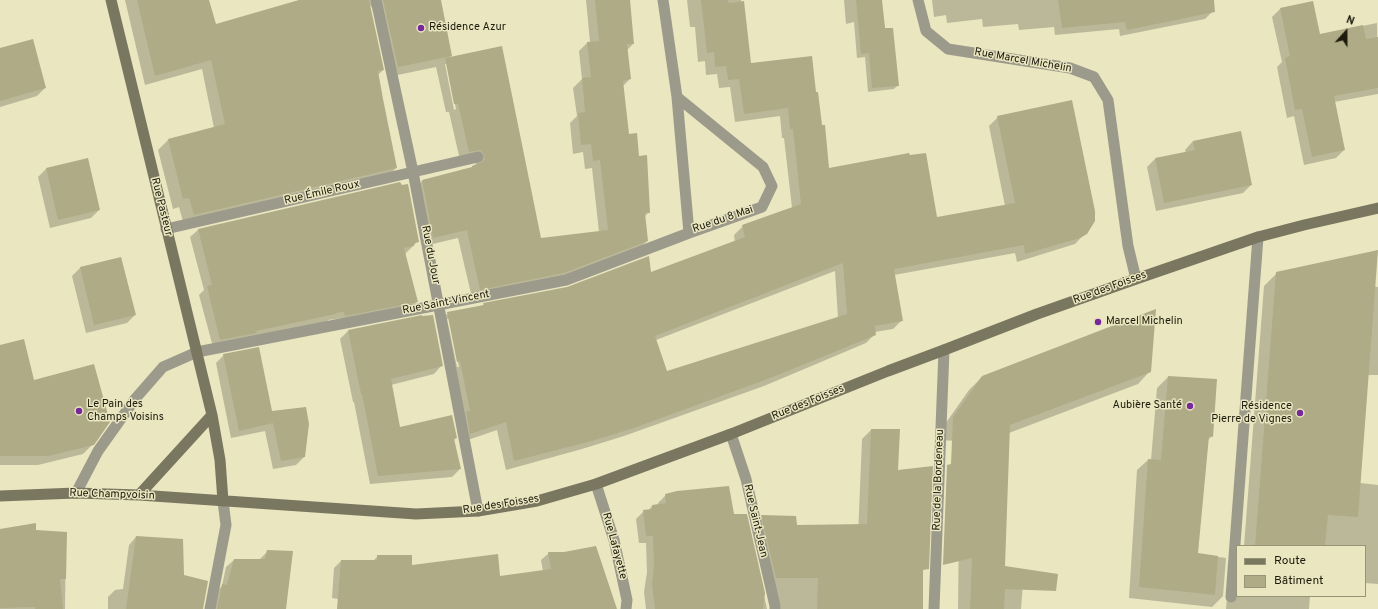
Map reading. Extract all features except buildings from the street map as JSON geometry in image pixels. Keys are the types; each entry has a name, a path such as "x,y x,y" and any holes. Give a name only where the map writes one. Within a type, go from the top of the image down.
{"main road":[{"name":"Rue Pasteur","path":"111,0 166,229 198,352 220,460 223,501"},
{"name":"Rue des Foisses","path":"223,501 416,514 478,511 537,501 596,484 731,434 1036,314 1136,279 1258,237 1378,208"},
{"path":"139,495 212,415"},
{"name":"Rue Champvoisin","path":"0,496 76,493 139,495 223,501"}],"street":[{"name":"Rue du Jour","path":"376,0 413,172 478,511"},
{"name":"Rue du 8 Mai","path":"663,0 677,97 689,233 762,207 772,186 764,167 677,97"},
{"name":"Rue Marcel Michelin","path":"918,0 926,31 948,49 1070,68 1094,77 1108,100 1128,246 1136,279"},
{"name":"Rue Émile Roux","path":"166,229 478,157"},
{"name":"Rue Saint-Vincent","path":"76,493 98,450 135,399 163,368 198,352 566,280 689,233"},
{"path":"1231,597 1258,237"},
{"name":"Rue de la Bordeneau","path":"934,609 944,350"},
{"name":"Rue Saint-Jean","path":"731,434 746,479 775,606 774,609"},
{"name":"Rue Lafayette","path":"596,484 614,540 627,600 626,609"},
{"path":"210,609 226,525 223,501"}],"place":[{"name":"Résidence Azur","path":"421,28"},
{"name":"Marcel Michelin","path":"1098,322"},
{"name":"Aubière Santé","path":"1190,406"},
{"name":"Le Pain des Champs Voisins","path":"79,411"},
{"name":"Résidence Pierre de Vignes","path":"1300,413"}]}
